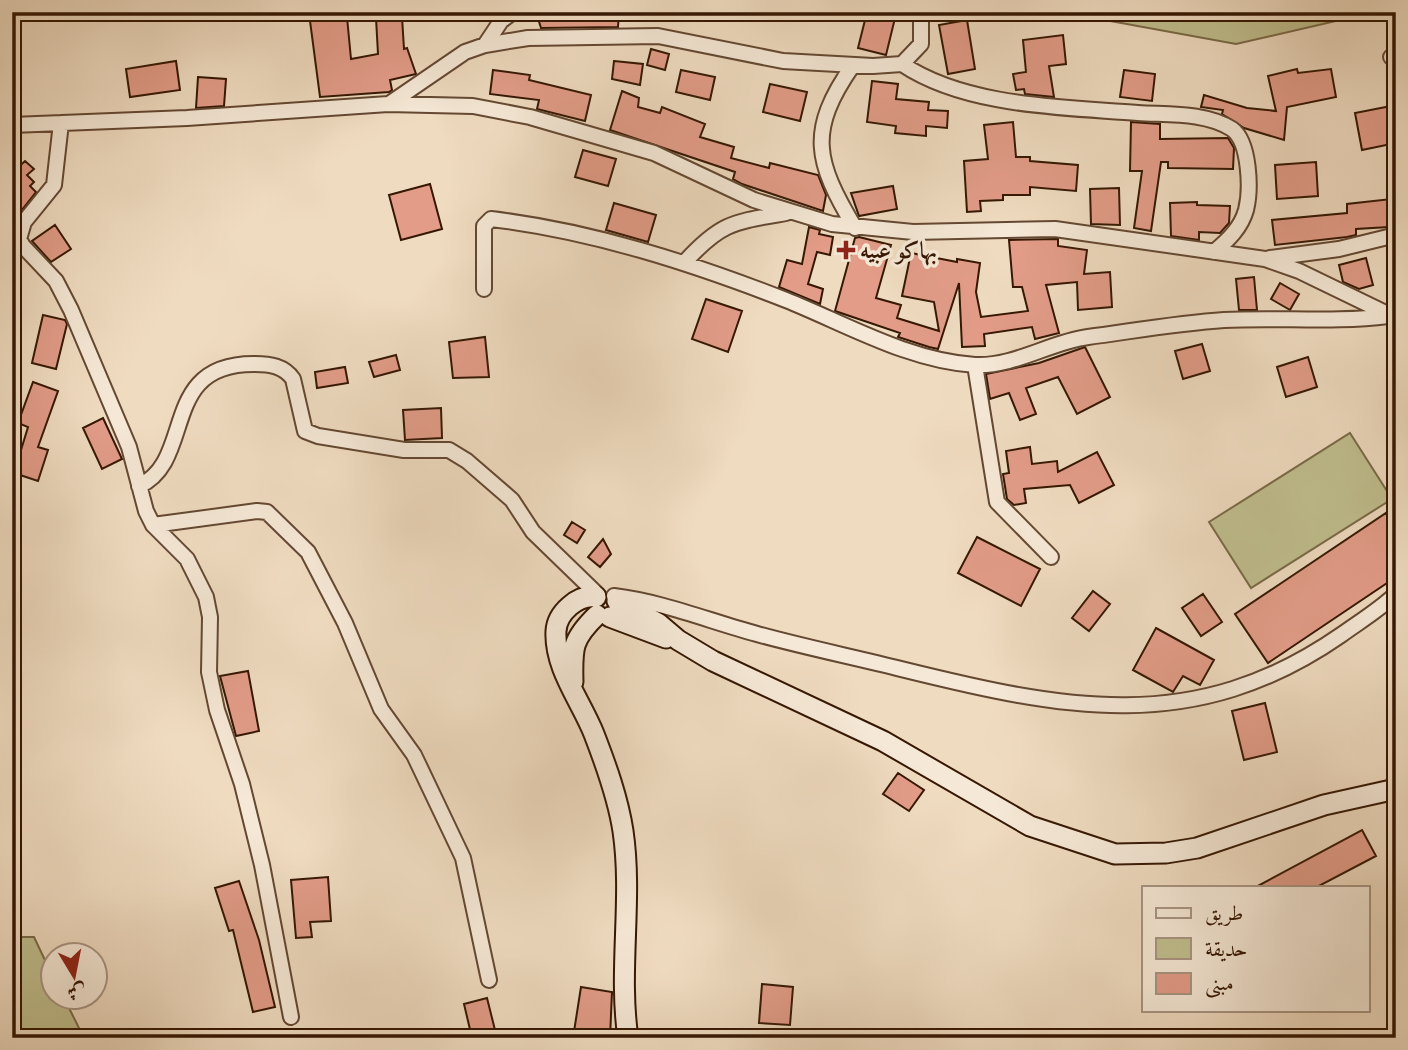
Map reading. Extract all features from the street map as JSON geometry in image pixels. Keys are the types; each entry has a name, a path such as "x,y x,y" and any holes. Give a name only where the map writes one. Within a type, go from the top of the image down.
{"main road":[{"path":"628,1038 623,831 611,784 573,687 572,654 575,642 580,631 605,604 664,627 678,640 713,661 883,741 1030,826 1115,854 1166,853 1197,848 1324,805 1396,789"}],"street":[{"path":"485,45 500,21 513,12"},
{"path":"902,64 921,44 921,12"},
{"path":"388,104 466,52 485,45 541,38 658,36 783,61 852,65 902,64 935,83 1050,107 1198,117 1233,130 1242,142 1246,209 1230,238 1214,252"},
{"path":"852,65 823,117 820,142 834,190 855,228"},
{"path":"12,125 187,118 388,104 473,106 530,117 654,153 788,213 855,228 932,232 1055,229 1265,259 1299,271 1394,315"},
{"path":"61,123 54,186 24,222 19,239 56,281 71,310 129,447 145,511 153,524 187,559 206,597 210,617 209,672 217,710 242,783 274,920 291,1017"},
{"path":"684,264 706,239 721,228 738,221 788,213"},
{"path":"484,289 483,236 486,221 491,219 541,225 684,264 785,300 896,347 975,365 1004,361 1074,340 1223,320 1356,320 1394,315"},
{"path":"1265,259 1339,249 1396,235"},
{"path":"139,486 157,475 186,404 206,375 240,364 274,365 293,379 305,431 318,436 404,450 449,450 467,461 512,500 533,532 605,604 658,604 801,645 1015,696 1116,707 1210,697 1254,684 1314,654 1396,594"},
{"path":"975,365 997,502 1051,556"},
{"path":"153,524 267,512 308,552 345,623 381,709 414,755 463,858 489,980"}],"green space":[{"path":"1061,12 1391,12 1353,17 1236,44"},
{"path":"1350,433 1392,499 1251,588 1209,522"},
{"path":"12,937 34,937 38,945 38,1012 71,1012 84,1038 12,1038"}],"building":[{"path":"536,12 619,12 618,27 541,28"},
{"path":"867,12 896,14 886,55 858,48"},
{"path":"347,17 351,59 378,54 376,18 402,17 404,49 407,48 416,74 390,80 392,90 389,92 320,97 310,21"},
{"path":"967,20 975,69 948,74 939,25"},
{"path":"1063,35 1066,64 1049,66 1054,97 1025,94 1024,89 1016,90 1013,74 1026,72 1023,40"},
{"path":"651,49 669,54 665,70 647,65"},
{"path":"176,61 180,90 130,97 126,69"},
{"path":"614,61 643,64 640,85 612,79"},
{"path":"1297,69 1298,73 1331,69 1336,97 1287,107 1284,140 1244,128 1222,114 1223,110 1201,107 1204,95 1247,108 1276,111 1268,76"},
{"path":"493,70 530,75 529,80 591,95 585,121 537,109 539,100 490,94"},
{"path":"681,70 715,77 710,100 676,92"},
{"path":"1124,70 1155,74 1152,101 1120,97"},
{"path":"198,77 226,79 224,106 196,108"},
{"path":"872,81 898,84 896,99 929,102 928,110 948,111 947,128 926,126 926,136 895,133 896,126 867,122"},
{"path":"770,84 807,92 800,121 763,112"},
{"path":"622,91 639,98 638,107 660,113 662,107 705,124 700,137 734,147 731,158 769,168 770,163 818,175 826,195 823,211 742,184 733,179 735,172 610,130"},
{"path":"1396,105 1396,143 1362,150 1355,113"},
{"path":"1013,122 1016,157 1030,157 1030,161 1078,165 1076,191 1030,187 1030,195 1003,195 1003,200 980,201 981,211 967,212 964,161 988,159 984,125"},
{"path":"1131,122 1160,124 1160,139 1228,138 1234,148 1233,169 1168,168 1168,162 1161,162 1151,231 1134,228 1142,171 1130,171"},
{"path":"583,150 616,159 608,186 575,177"},
{"path":"25,161 34,169 27,175 34,182 30,186 36,192 21,211 18,207 12,212 12,173"},
{"path":"1316,162 1318,196 1277,199 1275,165"},
{"path":"430,184 442,229 401,240 389,195"},
{"path":"893,186 897,209 859,216 851,193"},
{"path":"1119,188 1120,225 1091,224 1090,189"},
{"path":"1391,199 1393,224 1389,227 1356,229 1356,235 1347,237 1275,245 1272,220 1347,213 1347,204"},
{"path":"1197,202 1197,205 1230,206 1229,223 1220,233 1199,232 1199,240 1171,236 1170,203"},
{"path":"614,203 656,215 648,242 606,230"},
{"path":"55,225 71,249 51,262 32,241"},
{"path":"809,227 820,230 819,234 833,237 830,255 817,252 808,284 823,289 820,304 779,287 787,260 802,264"},
{"path":"855,238 891,245 876,298 901,305 897,318 939,331 934,302 902,296 911,253 957,262 957,259 980,263 976,292 981,317 1028,311 1022,287 1013,287 1009,240 1058,239 1058,246 1087,250 1084,274 1110,272 1112,307 1078,310 1077,282 1046,285 1059,333 1035,339 1032,327 984,334 985,346 962,347 959,283 938,349 929,347 898,337 900,333 835,311"},
{"path":"1366,258 1373,285 1359,289 1343,282 1339,265"},
{"path":"1254,277 1257,310 1239,310 1236,279"},
{"path":"1280,283 1299,294 1290,310 1271,299"},
{"path":"706,299 742,311 728,352 692,339"},
{"path":"43,315 65,320 67,324 56,369 32,363"},
{"path":"485,337 489,377 453,378 449,342"},
{"path":"1202,344 1210,371 1183,379 1175,351"},
{"path":"1085,347 1110,397 1077,414 1058,377 1026,388 1036,414 1020,420 1009,393 990,399 986,374 1039,363"},
{"path":"396,355 400,370 374,377 369,362"},
{"path":"1308,357 1317,387 1286,397 1277,367"},
{"path":"345,367 348,383 317,388 315,372"},
{"path":"33,382 58,391 38,447 48,450 38,481 14,473 28,427 18,423"},
{"path":"441,408 442,438 405,440 403,410"},
{"path":"103,418 122,459 102,469 83,428"},
{"path":"1030,447 1032,464 1057,461 1058,472 1097,452 1114,485 1079,503 1070,485 1024,489 1026,503 1014,505 1007,499 1003,474 1009,473 1006,451"},
{"path":"1386,513 1396,528 1396,577 1268,663 1235,614"},
{"path":"572,522 585,530 577,543 564,535"},
{"path":"977,537 1040,569 1021,606 958,573"},
{"path":"603,539 611,554 600,567 588,557"},
{"path":"1093,591 1110,604 1089,631 1072,618"},
{"path":"1203,594 1222,622 1201,636 1182,608"},
{"path":"1156,628 1214,660 1200,685 1183,676 1173,692 1133,670"},
{"path":"248,671 259,731 236,736 220,676"},
{"path":"1265,703 1277,752 1244,760 1232,711"},
{"path":"898,773 924,790 909,811 883,794"},
{"path":"1362,830 1376,856 1319,886 1258,886"},
{"path":"328,877 331,921 310,922 312,937 296,938 291,880"},
{"path":"239,881 259,940 275,1007 253,1012 233,930 229,931 215,888"},
{"path":"762,984 793,987 790,1025 759,1023"},
{"path":"581,987 612,992 610,1038 573,1038"},
{"path":"487,998 497,1038 472,1038 464,1004"}],"place":[{"name":"بهاكو عبيه","path":"846,250"}]}
